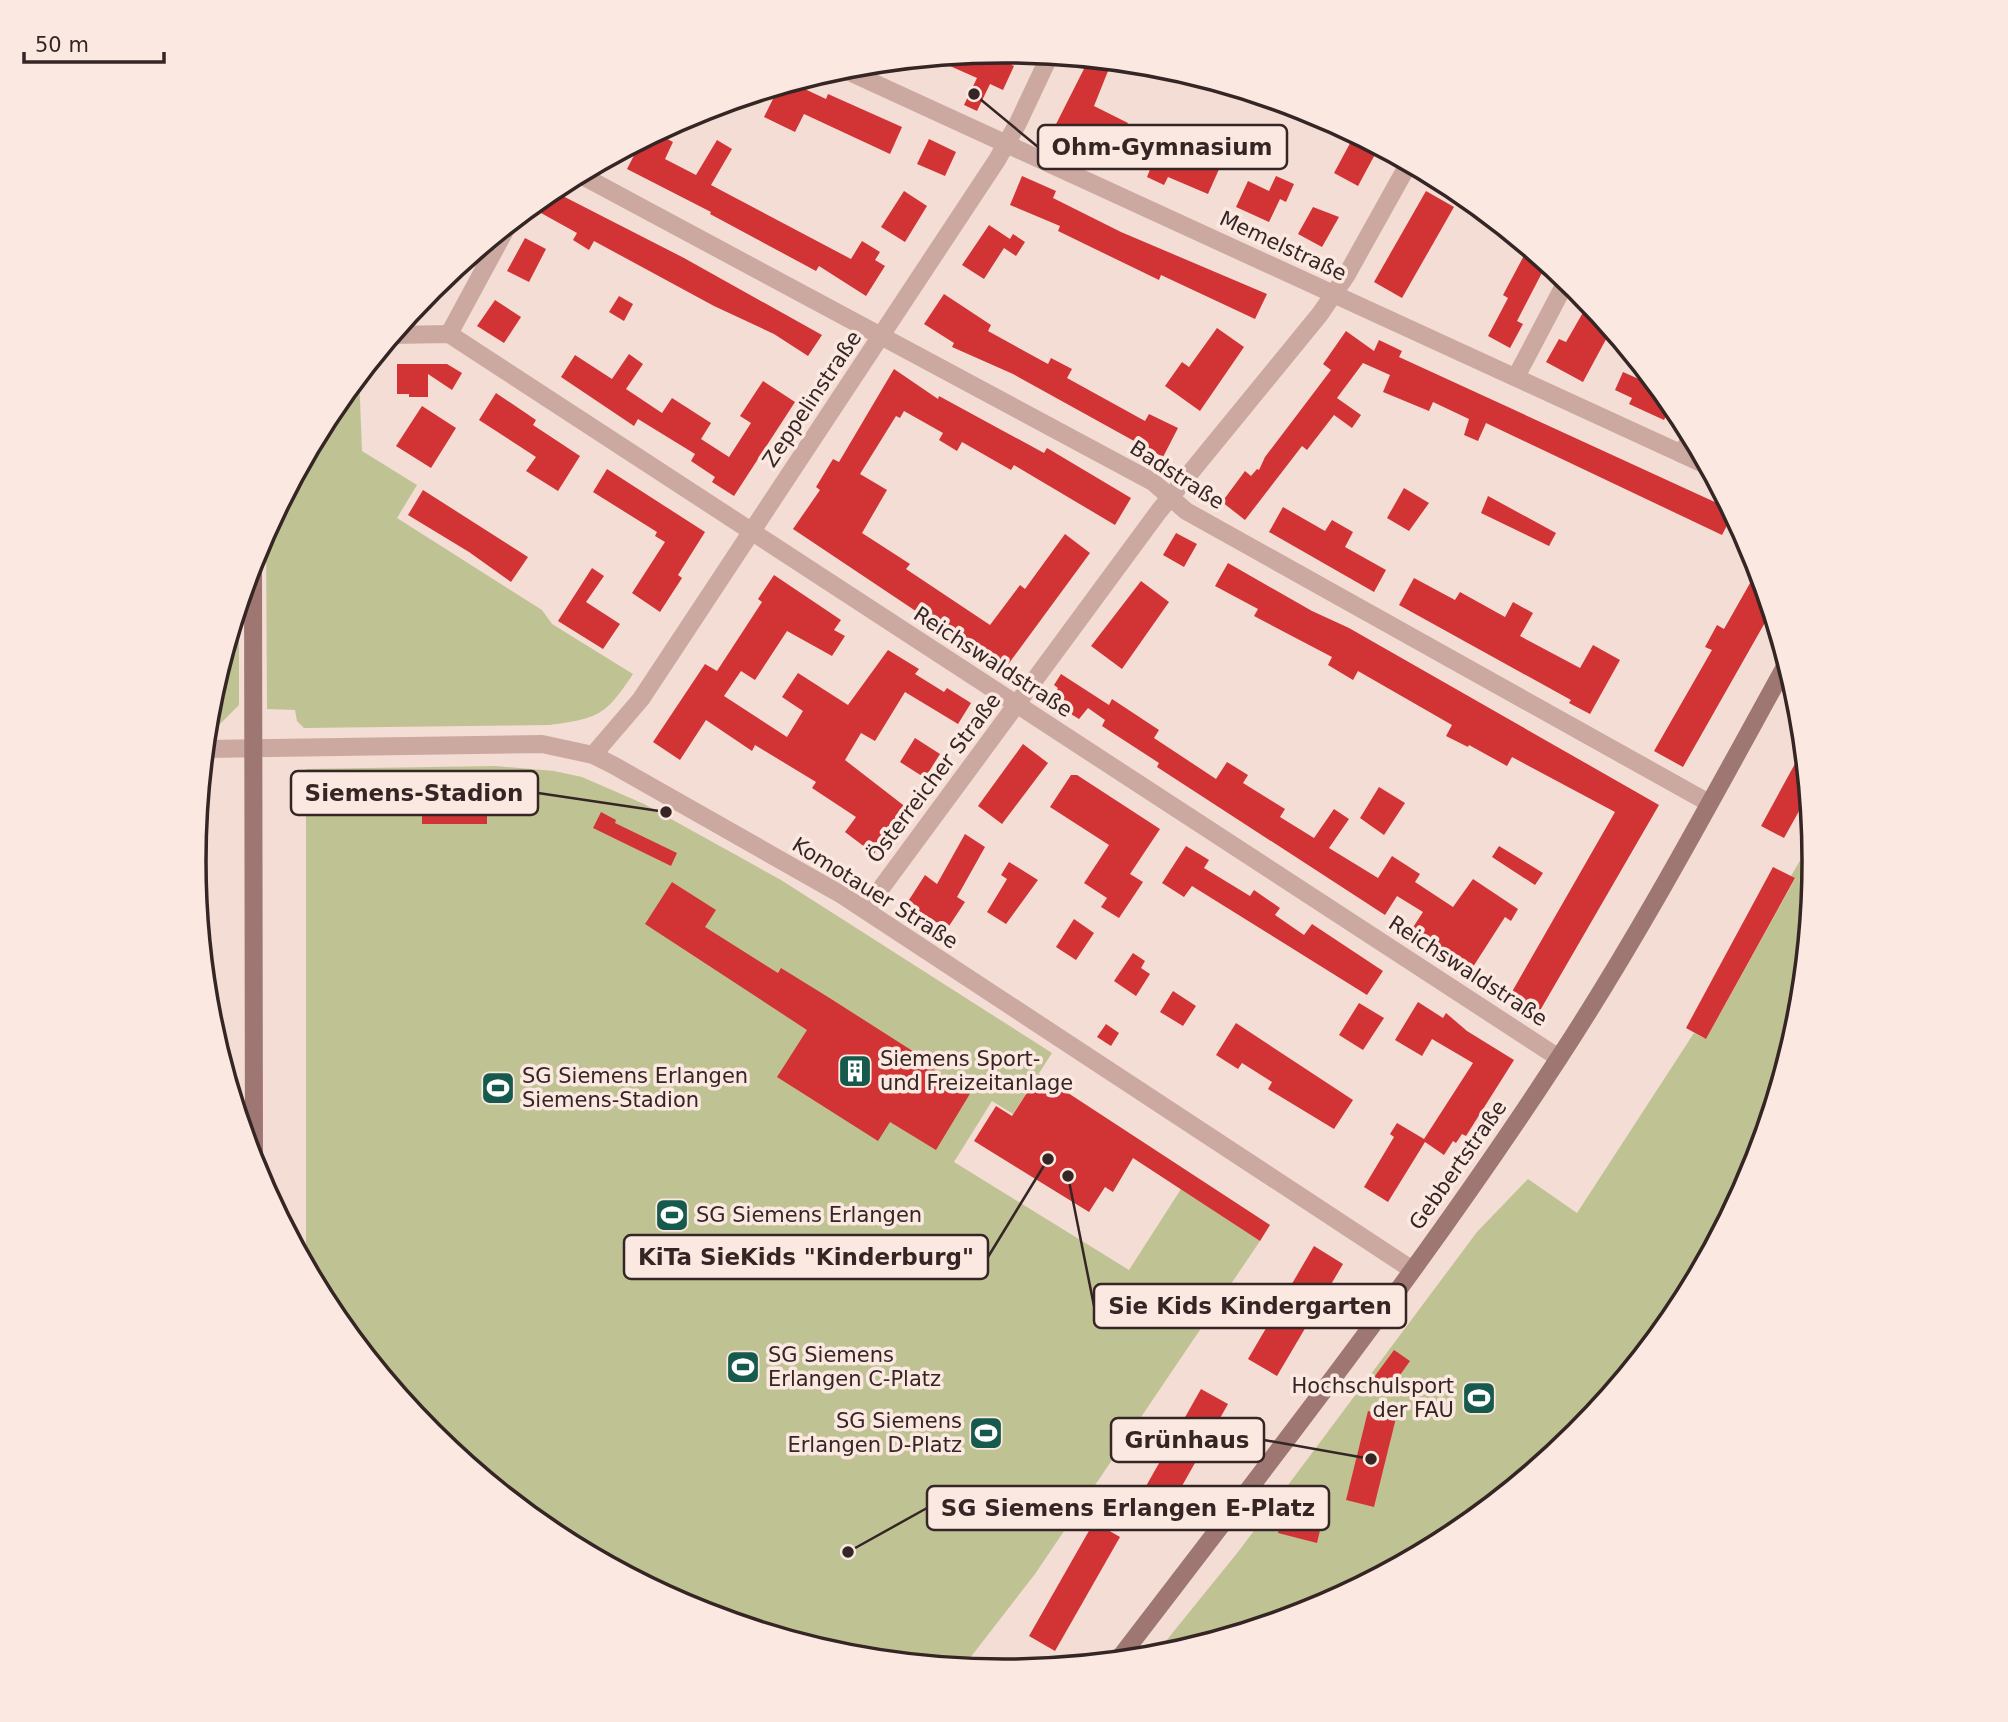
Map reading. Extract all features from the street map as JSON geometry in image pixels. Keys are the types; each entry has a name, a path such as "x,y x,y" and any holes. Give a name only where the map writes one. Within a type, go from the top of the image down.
{"street":[{"name":"Zeppelinstraße","path":"593,755 641,699 1007,143 1045,65"},
{"name":"Memelstraße","path":"859,76 1693,459"},
{"name":"Österreicher Straße","path":"865,911 1170,497 1334,294 1404,171"},
{"name":"Badstraße","path":"589,180 1153,482 1186,511 1709,803"},
{"path":"404,335 449,334 497,245"},
{"path":"1516,377 1561,291"},
{"name":"Reichswaldstraße","path":"449,334 1559,1058"},
{"path":"1682,454 1686,447"},
{"path":"253,591 254,1133"},
{"name":"Gebbertstraße","path":"1126,1649 1411,1269 1489,1162 1559,1058 1709,803 1780,675"},
{"name":"Komotauer Straße","path":"214,749 542,744 593,755 865,911 1411,1269"}],"green space":[{"path":"360,391 362,451 417,485 397,518 542,610 552,624 633,674 615,699 599,713 580,720 550,725 304,728 297,721 295,710 267,709 266,558 288,508 313,462"},
{"path":"239,634 239,705 218,726"},
{"name":"SG Siemens Erlangen","path":"495,766 554,771 582,777 644,804 781,880 1052,1053 1013,1114 992,1101 954,1162 1129,1270 1181,1189 1260,1241 1035,1574 970,1658 900,1652 797,1632 747,1617 651,1577 561,1525 518,1494 440,1425 371,1347 340,1304 306,1247 306,769"},
{"name":"Hochschulsport der FAU","path":"1802,857 1800,913 1787,1017 1760,1118 1720,1214 1668,1304 1637,1347 1604,1387 1530,1461 1447,1525 1357,1577 1309,1598 1261,1617 1164,1643 1238,1552 1477,1232 1528,1179 1577,1213 1694,1033 1706,1039 1795,879 1791,876"}],"building":[{"path":"1004,63 1014,66 1003,90 990,84 977,111 964,105 977,78 949,65"},
{"path":"1085,68 1108,70 1094,106 1128,123 1126,126 1176,149 1186,126 1209,136 1199,159 1220,167 1208,194 1168,177 1164,185 1147,177 1151,167 1115,150 1109,161 1050,136"},
{"path":"804,88 826,99 828,94 902,127 890,154 804,114 795,132 764,117 774,97"},
{"path":"666,138 673,142 665,159 696,175 717,140 732,149 711,185 851,259 862,241 880,252 875,260 885,266 866,296 819,266 816,271 627,169 635,154"},
{"path":"929,139 956,152 945,176 917,164"},
{"path":"1351,142 1375,155 1358,186 1334,173"},
{"path":"1022,176 1056,191 1053,198 1121,232 1267,294 1255,319 1161,275 1159,280 1058,231 1060,226 1010,205"},
{"path":"1276,176 1294,184 1286,202 1280,199 1269,222 1236,207 1248,181 1269,191"},
{"path":"904,191 927,206 905,242 881,227"},
{"path":"1426,191 1454,207 1402,298 1374,282"},
{"path":"563,196 684,258 822,335 808,356 774,334 714,306 594,241 589,250 573,240 577,233 541,213"},
{"path":"1313,207 1339,217 1322,247 1298,234"},
{"path":"989,225 1010,239 1013,234 1025,242 1016,256 1004,248 984,279 962,265"},
{"path":"525,238 546,249 529,282 507,271"},
{"path":"1524,256 1542,272 1517,321 1523,324 1510,348 1488,336 1508,298 1503,295"},
{"path":"944,294 991,325 988,331 1048,364 1051,358 1072,369 1067,378 1145,421 1149,414 1178,428 1163,457 1013,374 952,347 954,343 924,324"},
{"path":"619,296 633,304 624,321 609,312"},
{"path":"495,300 521,317 504,343 477,326"},
{"path":"1583,313 1607,338 1583,382 1546,362 1559,339 1566,342"},
{"path":"1217,328 1244,347 1200,411 1165,386 1182,362 1189,367"},
{"path":"1346,331 1374,351 1379,340 1402,351 1399,357 1717,503 1727,525 1722,535 1486,423 1478,441 1464,435 1469,419 1433,402 1429,411 1383,392 1390,375 1363,363 1337,398 1361,415 1352,428 1334,415 1307,450 1302,446 1245,520 1222,502 1245,471 1251,476 1259,470 1265,457 1331,370 1323,364"},
{"path":"629,354 643,364 626,389 662,413 672,398 711,423 701,439 729,457 751,423 740,416 763,381 795,402 734,496 712,482 715,477 691,461 695,454 638,419 634,426 561,377 575,355 612,379"},
{"path":"397,364 447,364 462,373 452,390 428,374 428,397 409,397 409,394 397,394"},
{"path":"894,369 938,399 939,396 1044,453 1047,448 1131,498 1115,525 1014,465 1011,470 962,442 957,451 939,440 943,433 904,411 900,418 896,416 860,474 887,490 862,533 910,564 906,569 990,625 1020,585 1025,589 1065,534 1090,553 1004,670 793,529 820,490 816,487 833,459 839,462"},
{"path":"1623,372 1640,380 1666,416 1664,420 1629,404 1632,398 1615,390"},
{"path":"496,393 536,420 533,425 580,456 558,491 526,471 536,457 479,420"},
{"path":"422,406 456,428 431,468 396,446"},
{"path":"607,469 705,532 678,575 682,578 660,612 632,593 665,542 655,536 657,532 593,492"},
{"path":"1404,488 1429,503 1409,531 1387,518"},
{"path":"423,490 528,557 511,582 469,552 408,515"},
{"path":"1488,496 1556,533 1549,546 1481,513"},
{"path":"1283,507 1325,531 1332,520 1353,532 1345,547 1386,570 1374,592 1269,532"},
{"path":"1176,533 1197,544 1184,567 1163,555"},
{"path":"1228,563 1312,611 1349,628 1659,805 1538,1014 1509,997 1615,812 1512,757 1507,766 1446,736 1452,725 1358,671 1353,680 1328,665 1332,657 1254,616 1258,609 1215,586"},
{"path":"592,568 604,576 586,602 620,624 603,649 558,621"},
{"path":"774,575 841,620 834,630 845,636 832,656 787,631 755,680 741,671 724,696 787,737 803,711 782,697 798,673 848,705 888,650 919,669 915,674 944,692 947,688 971,703 958,724 905,692 875,741 861,733 845,760 907,808 874,854 845,832 856,817 812,788 816,782 755,745 752,751 706,720 680,760 653,742 705,664 717,671 762,602 758,599"},
{"path":"1414,578 1455,600 1460,592 1505,617 1513,602 1533,613 1520,636 1580,668 1593,645 1620,660 1590,714 1569,703 1571,700 1399,605"},
{"path":"1141,581 1169,602 1122,669 1091,646"},
{"path":"1751,581 1765,622 1683,767 1654,751 1712,650 1705,647 1717,625 1724,629"},
{"path":"1061,674 1109,705 1112,699 1159,730 1154,738 1216,779 1227,762 1248,775 1243,783 1285,809 1280,817 1314,838 1334,809 1349,819 1329,848 1378,878 1392,856 1420,874 1415,882 1453,907 1473,879 1518,909 1511,921 1505,917 1471,970 1410,932 1423,912 1397,896 1385,915 1157,767 1159,763 1102,726 1105,720 1088,708 1079,719 1050,701 1058,688 1054,685"},
{"path":"915,738 940,754 925,778 900,762"},
{"path":"1023,744 1048,763 1002,824 978,806"},
{"path":"1796,763 1800,809 1784,838 1761,826"},
{"path":"1071,775 1077,775 1160,829 1130,874 1143,882 1119,918 1101,907 1107,898 1084,883 1109,845 1050,807"},
{"path":"1379,787 1405,803 1384,835 1360,818"},
{"path":"487,792 487,824 422,824 422,793"},
{"path":"601,812 616,820 615,823 677,853 671,866 593,828"},
{"path":"965,834 985,847 957,897 965,902 947,929 907,903 925,875 937,884"},
{"path":"1186,846 1209,860 1204,868 1250,896 1254,890 1280,908 1275,915 1304,935 1312,924 1383,971 1367,995 1192,886 1184,897 1162,883"},
{"path":"1499,846 1543,873 1535,885 1492,857"},
{"path":"1009,862 1038,880 1006,924 987,912 1007,879 1001,875"},
{"path":"1773,867 1795,878 1706,1039 1686,1028"},
{"path":"672,882 716,910 705,927 778,973 781,968 828,997 933,1064 931,1068 971,1092 936,1150 890,1122 878,1141 777,1077 807,1030 645,924"},
{"path":"1074,919 1094,933 1076,960 1056,947"},
{"path":"1133,953 1145,961 1141,968 1150,974 1136,996 1114,981"},
{"path":"1173,991 1196,1006 1183,1026 1160,1012"},
{"path":"1418,1002 1443,1018 1446,1013 1467,1031 1514,1060 1466,1136 1462,1134 1456,1143 1453,1141 1444,1155 1425,1142 1388,1202 1364,1187 1394,1137 1390,1134 1397,1123 1424,1139 1473,1063 1432,1039 1422,1056 1395,1040"},
{"path":"1359,1003 1384,1018 1363,1050 1339,1035"},
{"path":"1236,1023 1353,1100 1334,1129 1268,1089 1272,1082 1242,1063 1238,1069 1216,1055"},
{"path":"1106,1024 1119,1033 1111,1046 1097,1037"},
{"path":"1039,1074 1270,1225 1260,1241 1133,1158 1113,1192 1105,1187 1089,1212 974,1141 996,1106 1012,1116"},
{"path":"1314,1246 1343,1264 1277,1376 1248,1359"},
{"path":"1394,1350 1410,1361 1385,1396 1369,1384"},
{"path":"1201,1389 1228,1404 1168,1511 1141,1495"},
{"path":"1368,1411 1396,1418 1374,1507 1346,1500"},
{"path":"1285,1508 1323,1518 1317,1543 1278,1533"},
{"path":"1094,1522 1120,1537 1055,1651 1029,1636"}],"place":[{"name":"Ohm-Gymnasium","path":"974,94"},
{"name":"Siemens-Stadion","path":"666,812"},
{"name":"Siemens Sport- und Freizeitanlage","path":"855,1071"},
{"name":"SG Siemens Erlangen Siemens-Stadion","path":"498,1088"},
{"name":"KiTa SieKids \"Kinderburg\"","path":"1048,1159"},
{"name":"Sie Kids Kindergarten","path":"1068,1176"},
{"name":"SG Siemens Erlangen","path":"672,1215"},
{"name":"SG Siemens Erlangen C-Platz","path":"743,1367"},
{"name":"Hochschulsport der FAU","path":"1479,1398"},
{"name":"SG Siemens Erlangen D-Platz","path":"986,1433"},
{"name":"Grünhaus","path":"1371,1459"},
{"name":"SG Siemens Erlangen E-Platz","path":"848,1552"}]}
